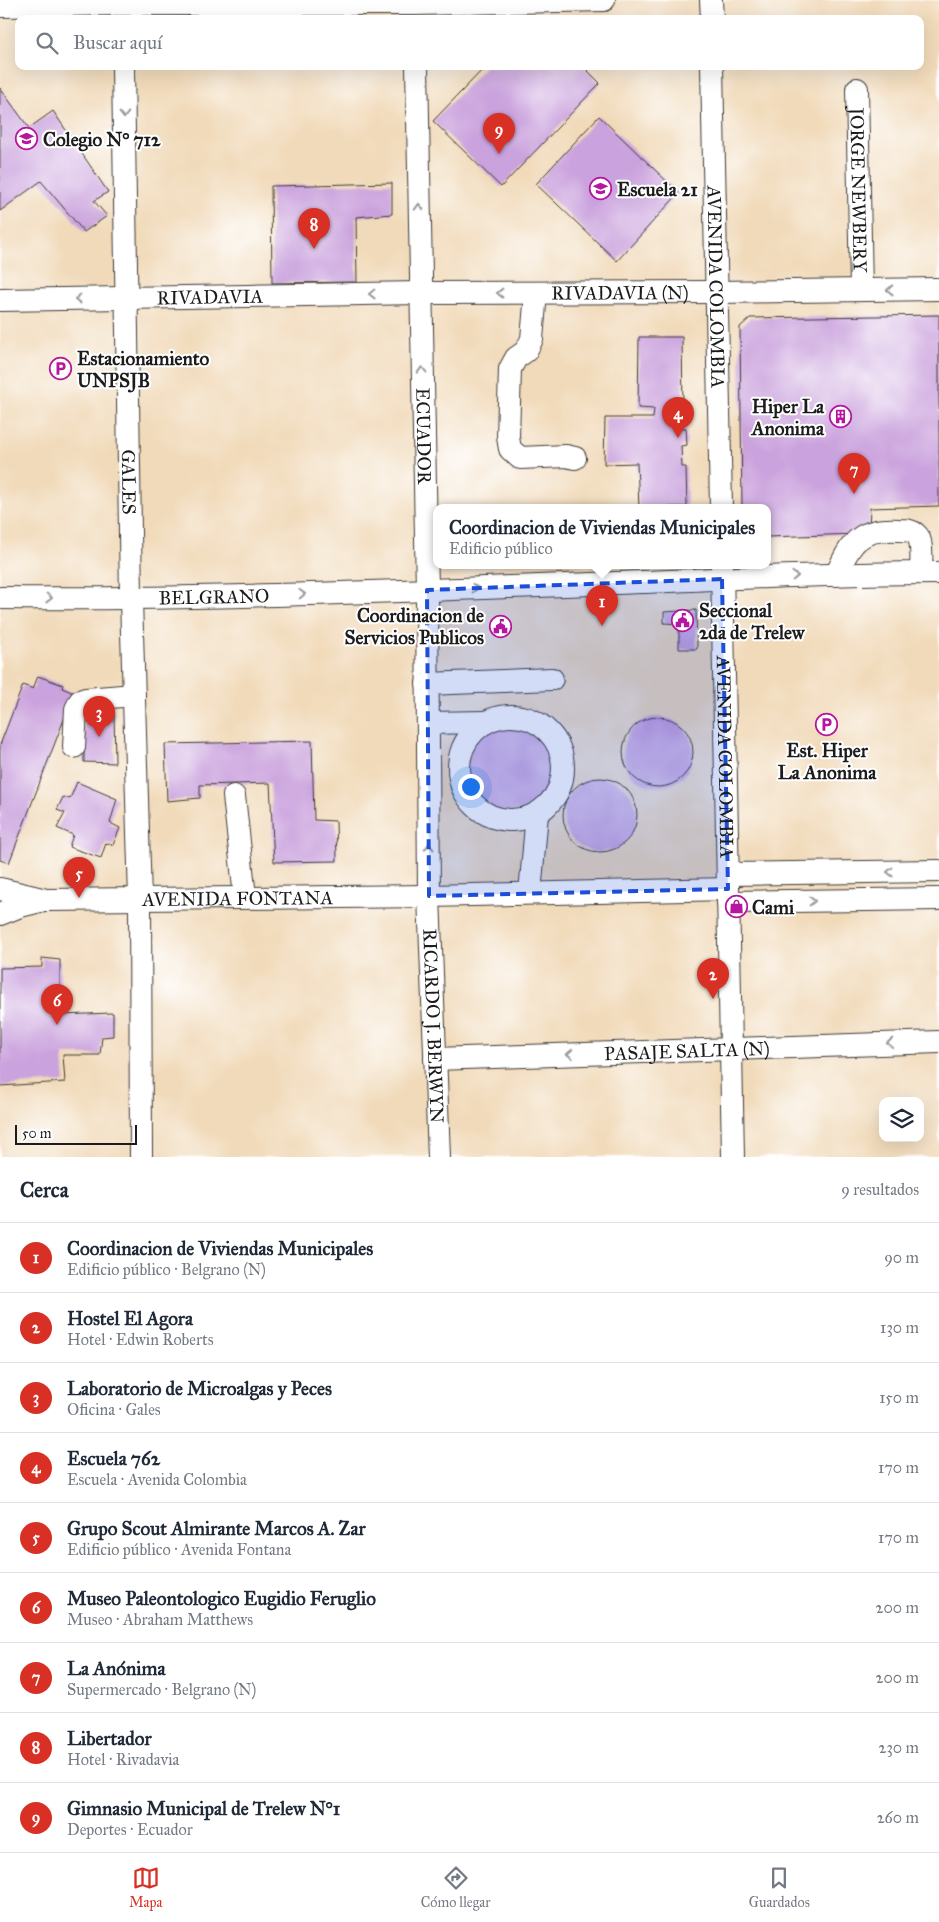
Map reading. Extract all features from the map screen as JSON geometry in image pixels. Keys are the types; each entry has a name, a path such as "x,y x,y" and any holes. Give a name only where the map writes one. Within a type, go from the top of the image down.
{"street":[{"path":"0,6 416,8 604,0"},
{"path":"711,0 712,15"},
{"name":"GALES","path":"123,70 131,599 140,899 141,1157"},
{"name":"ECUADOR","path":"417,70 427,590 429,896"},
{"name":"AVENIDA COLOMBIA","path":"712,70 721,504"},
{"name":"JORGE NEWBERY","path":"857,89 861,290"},
{"name":"RIVADAVIA (N)","path":"421,293 939,289"},
{"name":"RIVADAVIA","path":"0,300 421,293"},
{"path":"536,293 532,339 526,351 516,358 510,369 508,437 510,449 520,458 566,456 575,458"},
{"path":"836,574 850,547 857,540 866,534 884,529 906,530 916,535 930,573"},
{"name":"AVENIDA COLOMBIA","path":"722,572 733,1157"},
{"name":"BELGRANO","path":"0,598 131,599 427,590 722,572 930,573"},
{"path":"428,684 552,679"},
{"path":"74,747 76,709 80,701 134,695"},
{"path":"520,716 541,725 557,742 564,765 561,783 554,798 537,814 526,819 514,821 497,818 481,811 472,804 466,794 459,771 459,760 468,738 486,722 497,718 520,716"},
{"path":"428,723 486,722"},
{"path":"234,796 245,898"},
{"path":"530,893 537,814"},
{"path":"728,888 939,871"},
{"path":"728,888 939,899"},
{"name":"AVENIDA FONTANA","path":"0,914 20,906 46,900 429,896 728,888"},
{"name":"AVENIDA FONTANA","path":"0,889 46,900"},
{"name":"RICARDO J. BERWYN","path":"429,896 439,1157"},
{"name":"PASAJE SALTA (N)","path":"435,1059 939,1042"}],"highlighted area":[{"path":"722,579 728,889 429,896 427,590"}],"building":[{"path":"482,70 587,70 600,83 501,187 433,121"},
{"path":"0,88 29,128 53,111 108,192 94,201 107,216 84,232 41,181 0,211"},
{"path":"599,116 679,193 617,261 536,184"},
{"path":"392,183 392,214 356,217 357,282 272,283 271,186"},
{"name":"Hiper La Anonima","path":"939,315 939,506 870,508 869,529 858,534 771,537 771,504 742,504 740,327 750,318"},
{"path":"639,337 682,337 683,408 668,408 667,417 680,417 680,428 686,428 687,445 681,446 682,467 686,467 687,504 639,504 637,463 604,464 605,418 653,418 654,409 638,408"},
{"path":"696,610 697,649 679,649 679,624 664,623 664,612"},
{"path":"38,676 63,685 62,688 74,693 9,863 0,860 0,745 23,685 33,689"},
{"path":"84,711 114,712 115,763 84,762"},
{"path":"665,717 678,723 687,732 691,738 693,752 691,766 683,777 672,785 651,787 644,785 633,777 625,766 623,745 625,738 633,727 644,719"},
{"path":"510,724 527,728 541,737 550,751 554,768 550,785 541,799 527,808 510,812 493,808 479,799 470,785 466,768 470,751 479,737 493,728"},
{"path":"312,741 314,820 336,821 337,861 274,862 270,783 200,785 200,798 167,801 165,744"},
{"path":"600,778 614,781 626,789 634,801 637,815 634,829 626,841 614,849 600,852 586,849 574,841 566,829 563,815 566,801 574,789 586,781"},
{"path":"77,782 117,799 110,823 120,828 113,845 106,843 101,858 69,847 73,835 57,828 65,813 57,810 63,797 70,799"},
{"path":"42,958 60,960 60,1015 113,1013 113,1036 102,1037 100,1055 63,1055 65,1082 0,1086 0,968 42,967"}],"place":[{"name":"Colegio N° 712","path":"27,139"},
{"name":"Gimnasio Municipal de Trelew N°1","path":"499,154"},
{"name":"Escuela 21","path":"601,189"},
{"name":"Libertador","path":"314,249"},
{"name":"Estacionamiento UNPSJB","path":"61,369"},
{"name":"Hiper La Anonima","path":"840,417"},
{"name":"Escuela 762","path":"678,438"},
{"name":"La Anónima","path":"854,494"},
{"name":"Seccional 2da de Trelew","path":"683,621"},
{"name":"Coordinacion de Servicios Publicos","path":"500,626"},
{"name":"Coordinacion de Viviendas Municipales","path":"602,626"},
{"name":"Est. Hiper La Anonima","path":"827,724"},
{"name":"Laboratorio de Microalgas y Peces","path":"99,737"},
{"name":"Grupo Scout Almirante Marcos A. Zar","path":"79,898"},
{"name":"Cami","path":"736,907"},
{"name":"Hostel El Agora","path":"713,999"},
{"name":"Museo Paleontologico Eugidio Feruglio","path":"57,1025"}]}
